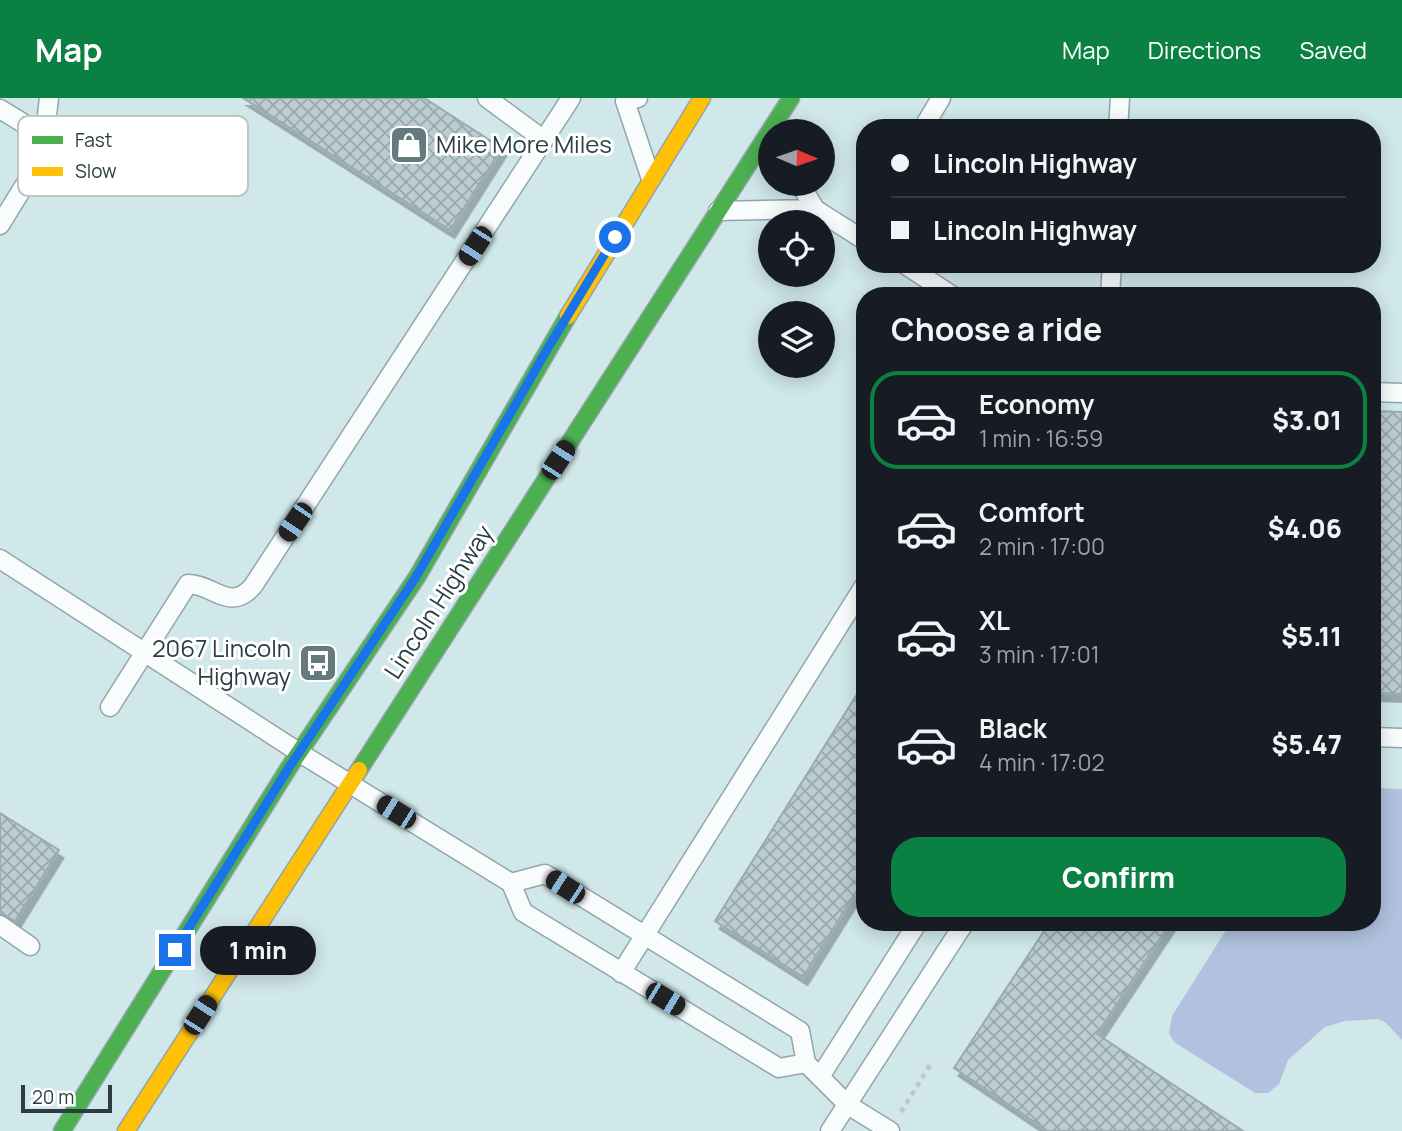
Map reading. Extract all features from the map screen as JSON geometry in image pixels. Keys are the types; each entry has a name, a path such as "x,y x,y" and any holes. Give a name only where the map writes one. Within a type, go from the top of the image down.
{"main road":[{"name":"Lincoln Highway","path":"62,1131 300,753 416,577 548,348 702,98"},
{"name":"Lincoln Highway","path":"778,119 791,98"},
{"name":"Lincoln Highway","path":"126,1131 758,151"}],"lane":[{"path":"47,116 49,98"},
{"path":"487,98 544,140"},
{"path":"110,707 188,584 199,584 228,598 242,596 253,586 571,98"},
{"path":"928,119 941,98"},
{"path":"1118,119 1119,98"},
{"path":"628,99 651,179"},
{"path":"0,109 18,120"},
{"path":"0,225 18,196"},
{"path":"807,196 815,209"},
{"path":"718,211 815,209 856,229"},
{"path":"918,273 939,287"},
{"path":"1381,392 1402,393"},
{"path":"0,559 300,753 510,883 523,912 779,1068 806,1063"},
{"path":"621,973 856,599"},
{"path":"1381,737 1402,738"},
{"path":"510,883 545,874 800,1031 806,1063 848,1105 890,1131"},
{"path":"0,925 30,946"},
{"path":"820,1077 912,931"},
{"path":"831,1131 959,931"}],"path":[{"path":"890,1131 930,1065"}],"water":[{"path":"1381,788 1402,789 1402,1040 1386,1023 1378,1019 1345,1021 1325,1027 1288,1060 1279,1084 1268,1093 1255,1093 1174,1042 1169,1033 1172,1016 1225,931 1381,931"}],"building":[{"path":"243,98 424,98 502,148 450,230"},
{"path":"1381,411 1402,412 1402,694 1381,693"},
{"path":"856,696 856,892 803,977 715,921"},
{"path":"0,813 59,850 15,921 0,914"},
{"path":"1044,931 1165,931 1097,1034 1243,1131 1048,1131 954,1068"}],"traffic: fast":[{"path":"359,770 791,98"},
{"path":"62,1131 288,769 417,577 568,316"}],"traffic: slow":[{"path":"568,316 702,98"},
{"path":"126,1131 359,770"}],"place":[{"name":"Mike More Miles","path":"409,145"},
{"name":"2067 Lincoln Highway","path":"318,663"}],"route":[{"path":"175,950 288,769 416,577 615,237"}]}
